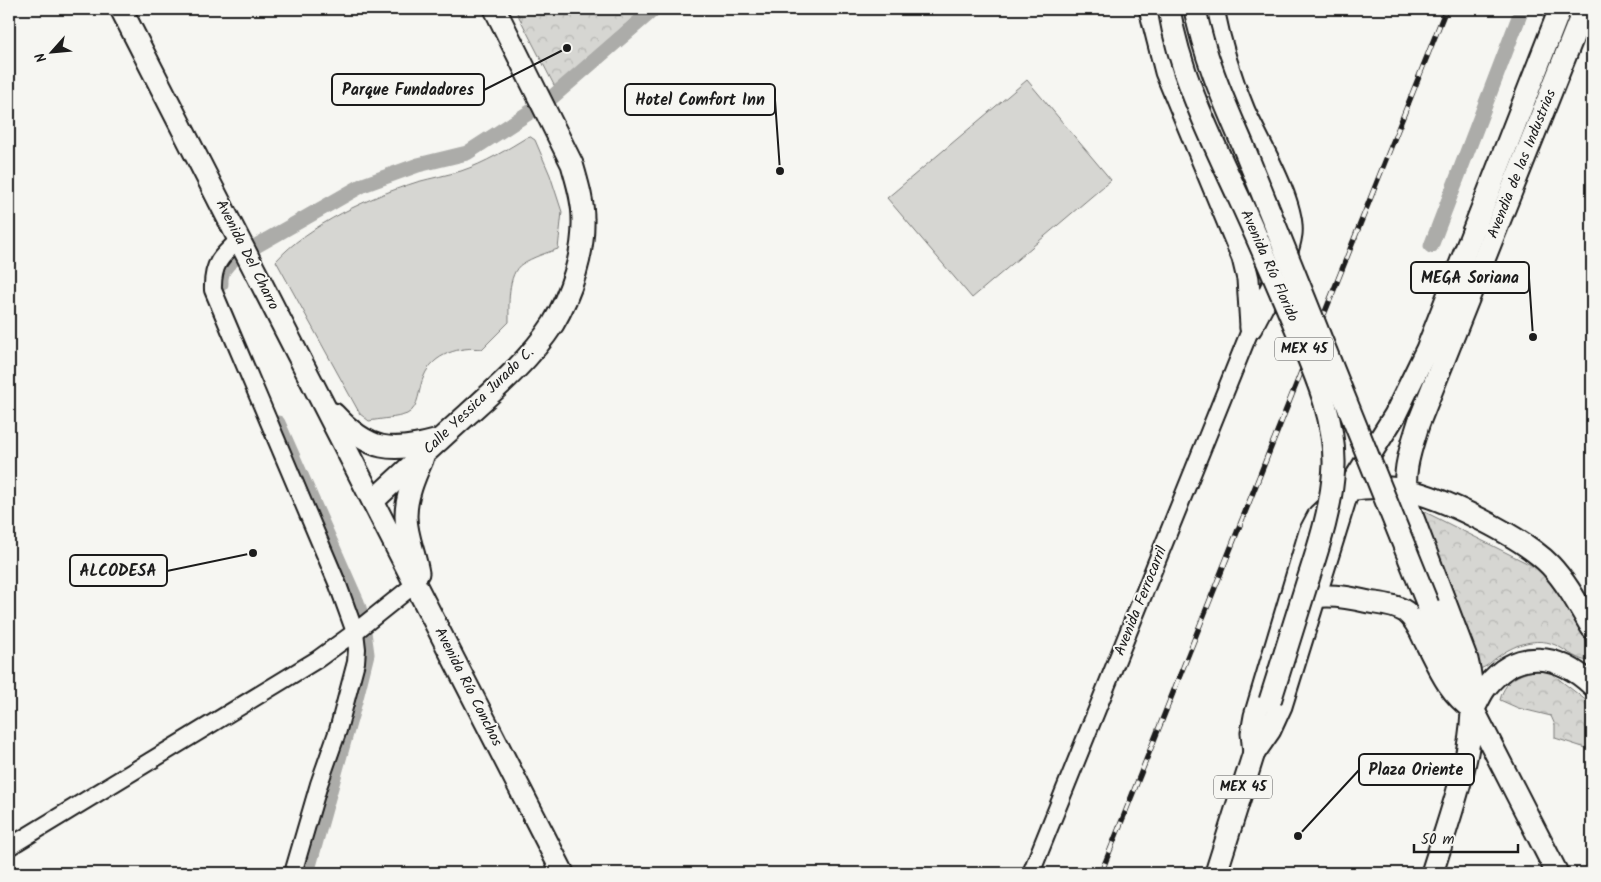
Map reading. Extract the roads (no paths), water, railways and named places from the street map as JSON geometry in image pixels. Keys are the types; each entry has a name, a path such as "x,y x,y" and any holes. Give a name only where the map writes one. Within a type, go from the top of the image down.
{"main road":[{"name":"Avenida Del Charro","path":"121,9 372,501"},
{"name":"Calle Yessica Jurado C.","path":"372,501 501,384 535,348 553,323 567,295 582,243 584,218 572,164 495,9"},
{"path":"1150,9 1166,72 1243,258 1248,279 1251,328"},
{"name":"Avenida Río Florido","path":"1168,9 1190,90 1319,383 1333,437 1332,498 1321,540 1254,753"},
{"name":"Avenida Río Florido","path":"1195,9 1204,49 1214,77 1428,605 1473,710"},
{"path":"1213,9 1230,76 1289,209 1292,233 1281,266 1251,328"},
{"name":"Avendia de las Industrias","path":"1348,490 1395,415 1427,349 1560,9"},
{"name":"Avendia de las Industrias","path":"1473,710 1472,682 1467,660 1411,516 1405,490 1406,465 1419,422 1584,9"},
{"path":"1232,228 1251,236 1263,235 1269,232 1277,218 1282,192"},
{"path":"322,400 345,426 356,435 375,445 400,448 417,446 441,439"},
{"path":"420,593 406,515 411,489 424,454"},
{"path":"1254,753 1252,734 1255,716 1310,532 1314,522 1323,510 1348,490 1378,488 1405,490 1439,500 1488,524 1540,556 1551,566 1567,587 1592,628"},
{"path":"1254,753 1276,720 1348,490"},
{"name":"Avenida Río Conchos","path":"372,501 563,873"},
{"path":"1315,597 1355,599 1406,612 1416,625 1452,691 1473,710 1558,873"},
{"path":"1432,873 1462,771 1473,710 1485,688 1506,668 1518,662 1531,659 1545,659 1569,668 1590,680"},
{"name":"MEX 45","path":"1216,873 1254,753"}],"street":[{"path":"239,240 217,262 214,269 213,290 338,585 356,632 357,649 353,676 293,873"},
{"name":"Avenida Ferrocarril","path":"1031,873 1251,328"},
{"path":"9,847 286,679 356,632 369,621 420,593"}],"waterway":[{"path":"256,246 363,185 418,165 467,153 550,99 654,9"},
{"path":"1431,246 1522,9"},
{"path":"221,284 221,276 224,269 234,259"},
{"path":"278,423 357,602 362,617 367,654 307,873"}],"railway":[{"path":"1101,873 1446,9"}],"place":[{"name":"Parque Fundadores","path":"567,48"},
{"name":"Hotel Comfort Inn","path":"780,171"},
{"name":"MEGA Soriana","path":"1533,337"},
{"name":"ALCODESA","path":"253,553"},
{"name":"Plaza Oriente","path":"1298,836"}]}
